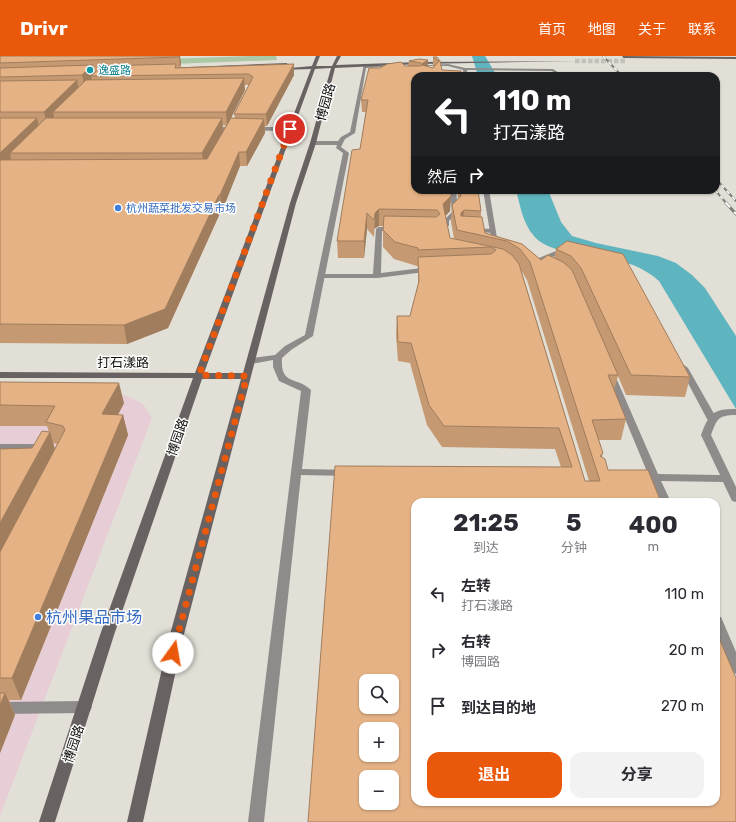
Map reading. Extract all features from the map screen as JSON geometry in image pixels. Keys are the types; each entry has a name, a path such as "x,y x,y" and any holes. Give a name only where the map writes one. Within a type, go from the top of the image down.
{"main road":[{"name":"博园路","path":"47,822 107,635 199,375 318,56"},
{"path":"624,57 736,58"},
{"path":"164,70 314,66 336,62 573,59"},
{"path":"336,62 366,69 469,60"},
{"path":"627,61 736,62"},
{"name":"博园路","path":"135,822 176,638 293,203 313,143 336,62"},
{"name":"打石漾路","path":"0,375 247,376"}],"street":[{"path":"251,361 278,357 288,348 309,336 346,153 338,148 339,142 342,138 352,133 366,69 448,65 465,69 553,70 557,72"},
{"path":"399,70 420,67 432,69 432,71 419,68 411,69"},
{"path":"227,134 234,121"},
{"path":"207,128 290,129"},
{"path":"313,143 339,142"},
{"path":"447,225 446,221 455,212 453,194"},
{"path":"487,194 494,238 502,249 508,251"},
{"path":"377,276 379,229 400,229"},
{"path":"463,230 493,231"},
{"path":"525,259 536,266 556,253 579,258"},
{"path":"322,276 377,276 441,268"},
{"path":"256,822 306,390 282,379 276,367 278,357"},
{"path":"606,364 663,498"},
{"path":"682,364 712,419"},
{"path":"736,412 723,412 712,419 706,435 736,498"},
{"path":"0,447 34,446 57,449"},
{"path":"297,472 359,473"},
{"path":"640,477 727,479"},
{"path":"720,630 736,668"},
{"path":"0,708 85,707"}],"shaded area":[{"name":"杭州果品市场","path":"0,395 125,395 143,404 152,418 0,816"}],"green space":[{"path":"276,56 277,60 67,68 109,61"}],"water":[{"path":"472,56 485,56 495,72 477,72"},
{"path":"517,194 550,194 561,222 572,236 596,243 658,256 676,263 692,275 705,288 736,336 736,409 659,281 647,272 633,265 609,259 566,252 542,243 530,231 522,214"}],"building":[{"path":"0,56 179,56 0,63"},
{"path":"433,57 437,57 440,61 442,70 461,72 411,72 411,194 451,194 451,196 443,204 450,238 503,249 512,255 519,264 585,481 600,481 530,262 520,249 507,241 457,230 452,205 461,196 461,194 479,194 481,211 464,210 461,213 461,216 482,217 485,233 522,244 541,260 548,255 563,262 572,270 618,375 608,375 626,419 592,420 603,453 600,456 605,459 608,470 648,470 659,498 411,498 411,806 720,806 720,640 736,678 736,822 308,822 335,466 572,467 559,428 444,426 429,405 411,343 398,342 397,316 410,316 419,281 418,257 491,254 496,250 491,247 418,250 418,248 395,242 383,230 384,216 436,217 440,214 437,210 379,209 375,213 374,220 367,213 364,241 337,241 352,150 360,149 368,100 361,100 369,68 380,68 387,64 401,62 405,66 422,65 433,68 439,61"},
{"path":"419,59 428,60 422,65 421,63 409,61"},
{"path":"176,64 175,68 294,64 266,114 234,114 253,77 249,74 91,76 102,66"},
{"path":"93,65 82,75 0,77 0,68"},
{"path":"244,78 226,112 53,112 86,80"},
{"path":"77,80 44,112 0,112 0,81"},
{"path":"0,118 37,118 0,153"},
{"path":"46,118 222,118 202,153 10,153"},
{"path":"231,118 264,119 246,152 239,152 165,309 124,325 0,324 0,160 207,159"},
{"path":"567,241 623,254 690,377 631,375 581,268 571,256 556,249"},
{"path":"0,382 119,383 102,414 123,415 12,678 0,678 0,552 65,430 63,426 46,422 55,406 0,405"},
{"path":"42,431 50,432 0,523 0,449 32,448"},
{"path":"0,693 5,693 0,705"}],"tunnel":[{"path":"575,61 627,61"}],"railway":[{"path":"603,56 618,72"},
{"path":"720,183 736,201"},
{"path":"718,194 727,204"},
{"path":"726,203 736,214"}],"place":[{"name":"逸盛路","path":"90,70"},
{"name":"杭州蔬菜批发交易市场","path":"118,208"},
{"name":"杭州果品市场","path":"38,617"}],"route":[{"path":"173,653 247,376 199,375 290,129"}]}
